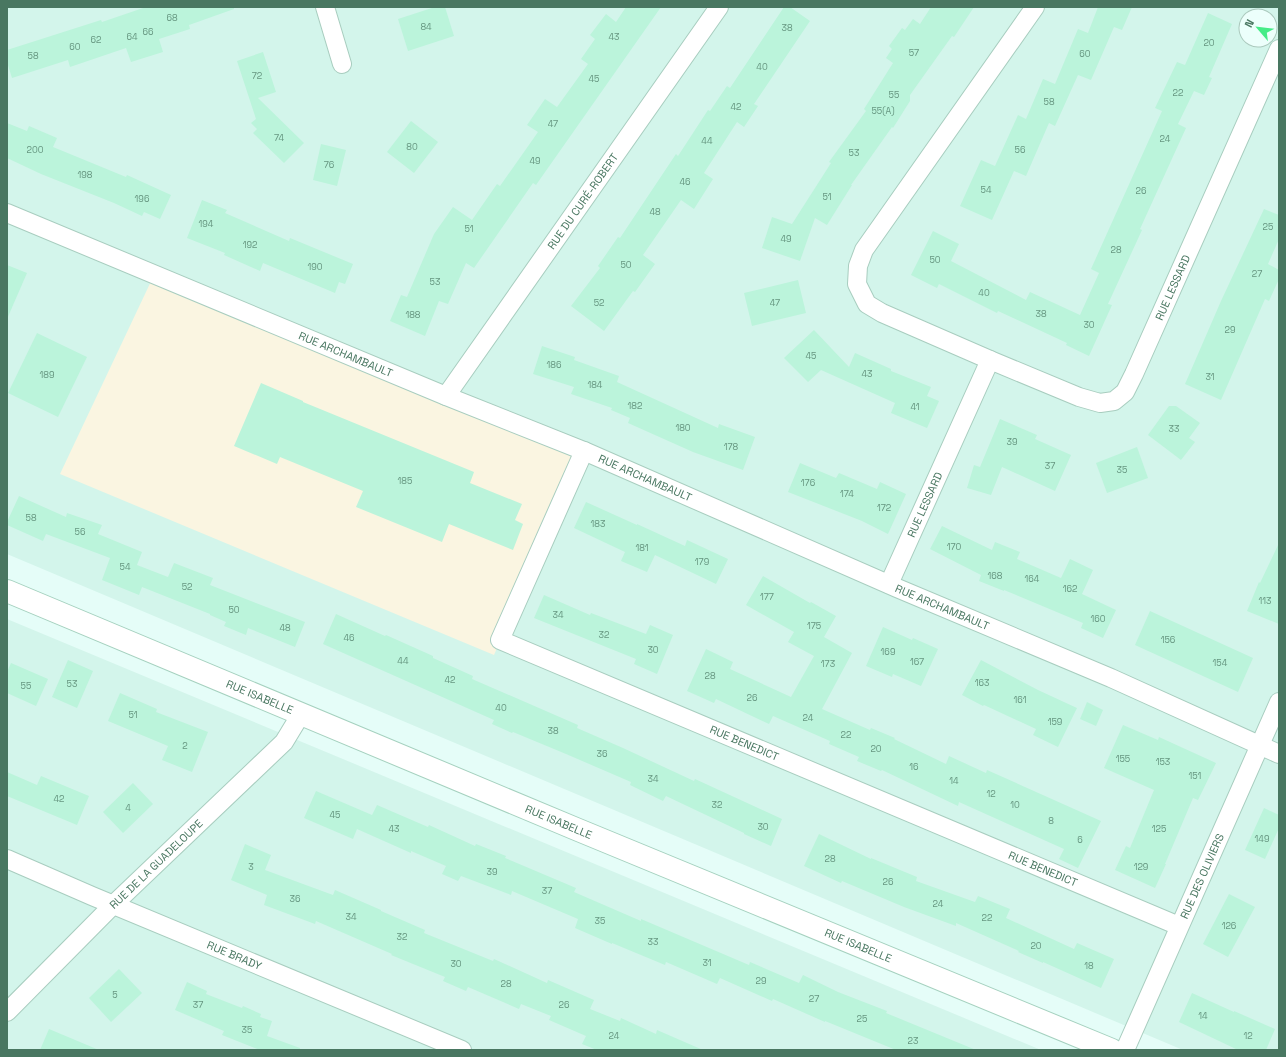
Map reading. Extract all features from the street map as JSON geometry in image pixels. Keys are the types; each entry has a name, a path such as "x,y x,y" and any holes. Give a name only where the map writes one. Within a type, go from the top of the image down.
{"street":[{"path":"325,7 342,64"},
{"name":"RUE DU CURÉ-ROBERT","path":"446,396 718,7"},
{"name":"RUE LESSARD","path":"1035,7 864,250 858,266 857,284 867,304 882,313 1079,397 1100,403 1114,401 1125,392 1279,49"},
{"name":"RUE ARCHAMBAULT","path":"7,213 446,396 584,451 889,584 1110,678 1279,754"},
{"name":"RUE LESSARD","path":"889,584 990,360"},
{"name":"RUE BENEDICT","path":"584,451 500,640 1180,926"},
{"name":"RUE ISABELLE","path":"7,591 591,835 1112,1050"},
{"name":"RUE DES OLIVIERS","path":"1125,1050 1279,702"},
{"name":"RUE DE LA GUADELOUPE","path":"7,1012 113,905 284,742 302,714"},
{"name":"RUE BRADY","path":"7,859 113,905 462,1050"}],"shaded area":[{"path":"7,7 1279,7 1279,1050 1183,1050 7,554"},
{"path":"154,275 584,451 494,655 60,474"},
{"path":"7,619 1041,1050 7,1050"}],"building":[{"path":"146,7 234,7 234,9 189,25 190,29 159,39 163,52 131,62 126,48 70,67 68,60 12,78 7,62 7,50 101,20 102,22"},
{"path":"435,7 445,7 454,36 408,51 398,19"},
{"path":"626,7 661,7 536,185 533,183 474,268 466,263 448,304 439,301 425,336 390,321 401,295 407,297 434,234 453,207 472,220 497,184 500,186 538,132 527,125 545,99 557,107 588,64 581,59 595,39 590,35 606,14 616,22"},
{"path":"784,7 790,7 810,21 754,104 758,106 744,127 737,122 704,173 713,179 694,209 681,200 643,255 655,264 604,331 571,306 600,268 598,266 618,237 620,238 676,154 678,156 708,110 710,111 727,86 730,88"},
{"path":"931,7 974,7 954,37 952,36 910,95 910,101 893,128 892,127 851,185 827,225 815,218 800,261 762,248 772,217 792,224 831,163 829,162 866,111 864,109 893,63 886,58 892,49 889,46 902,28 905,30 913,19 920,24"},
{"path":"1098,7 1132,7 1122,30 1114,27 1091,80 1078,75 1055,126 1049,123 1026,176 1014,171 992,220 960,206 981,160 995,166 1018,115 1026,119 1043,79 1055,84 1078,29 1088,33"},
{"path":"1208,13 1232,24 1209,77 1212,78 1204,95 1194,91 1178,124 1186,128 1108,304 1112,305 1089,356 1066,345 1067,343 998,311 997,313 939,284 937,288 911,275 933,231 959,244 951,261 1026,300 1030,292 1080,315 1099,273 1091,269 1162,111 1155,108 1177,62 1185,65"},
{"path":"263,52 276,92 258,98 304,143 284,163 253,133 257,129 251,123 256,119 237,61"},
{"path":"411,121 438,142 414,173 387,152"},
{"path":"7,123 27,131 29,126 57,138 53,147 126,177 127,175 171,195 160,219 144,212 142,216 114,203 41,174 7,158"},
{"path":"321,144 346,150 337,186 313,180"},
{"path":"202,200 227,210 225,213 289,241 290,238 353,264 345,284 339,282 335,293 263,263 260,271 224,255 225,253 187,238"},
{"path":"1264,209 1279,215 1279,239 1268,264 1279,270 1279,279 1269,301 1265,299 1221,400 1185,384 1221,301"},
{"path":"7,265 27,273 7,319"},
{"path":"798,280 806,313 752,326 744,293"},
{"path":"814,330 849,367 855,353 891,369 891,371 931,387 927,396 939,401 927,428 891,413 895,403 821,370 808,382 784,358"},
{"path":"37,333 87,357 58,417 8,393"},
{"path":"542,346 575,357 574,360 619,376 617,382 718,428 719,424 755,437 743,470 693,452 628,423 630,418 611,410 612,408 571,394 574,387 533,374"},
{"path":"261,383 303,402 474,472 470,483 522,504 515,520 523,524 513,550 449,524 442,542 356,507 363,491 280,457 277,464 234,446"},
{"path":"1169,406 1176,406 1200,423 1189,438 1195,442 1181,460 1148,435"},
{"path":"1000,419 1037,435 1035,439 1071,455 1055,491 1002,467 991,495 967,488 974,465 980,467"},
{"path":"1137,447 1148,478 1107,493 1096,463"},
{"path":"800,463 836,478 839,473 877,489 880,482 906,494 888,534 862,521 788,492"},
{"path":"19,496 66,517 67,513 102,525 98,534 142,552 137,565 168,577 174,563 213,578 210,585 305,622 295,647 248,628 246,635 224,626 226,622 210,614 142,587 139,595 102,580 110,558 46,534 43,541 7,525"},
{"path":"586,502 685,546 687,540 728,559 716,584 655,555 647,572 621,561 625,552 574,528"},
{"path":"942,526 992,550 995,542 1020,552 1017,559 1061,578 1070,559 1093,570 1082,594 1116,610 1103,638 1081,628 1083,623 979,581 981,575 930,549"},
{"path":"1279,543 1279,624 1247,611 1259,582 1260,583"},
{"path":"763,576 836,616 824,637 852,653 822,709 870,730 871,728 895,738 894,739 946,764 949,756 986,773 987,770 1101,821 1078,868 1059,859 1064,849 959,802 958,806 882,770 881,771 857,761 859,757 829,744 830,741 773,716 769,724 716,699 714,703 687,691 706,649 733,662 730,669 791,697 814,656 788,642 794,632 746,605"},
{"path":"544,595 590,615 591,613 646,634 650,625 673,635 657,674 634,664 636,659 534,618"},
{"path":"1150,611 1253,658 1238,692 1135,645"},
{"path":"336,614 433,656 433,658 473,676 472,679 578,725 577,728 694,781 695,779 782,819 771,846 666,796 663,801 630,785 631,782 492,724 494,720 323,644"},
{"path":"883,627 912,640 913,638 938,649 921,686 893,674 892,677 866,666"},
{"path":"68,660 93,671 77,708 52,697"},
{"path":"981,660 1038,690 1077,708 1058,747 1033,735 1036,729 984,705 983,706 962,695"},
{"path":"11,663 48,679 36,706 7,693 7,672"},
{"path":"120,693 157,709 156,712 208,732 192,772 162,760 168,746 108,721"},
{"path":"1087,702 1103,710 1096,726 1080,719"},
{"path":"1123,725 1158,740 1159,737 1216,763 1198,800 1193,798 1155,888 1115,870 1126,846 1130,848 1154,790 1104,768"},
{"path":"7,772 37,785 41,776 89,796 77,825 7,796"},
{"path":"133,783 153,804 123,833 103,812"},
{"path":"316,791 372,815 377,805 428,827 429,825 475,846 476,844 506,856 505,858 576,888 574,892 641,921 641,919 749,965 750,962 799,983 803,975 838,992 887,1011 886,1013 976,1050 896,1050 825,1022 773,999 772,1001 720,978 717,984 666,962 665,965 575,928 578,919 512,891 511,895 461,876 458,881 442,874 446,866 411,851 411,853 357,829 353,839 304,818"},
{"path":"1264,808 1279,815 1279,828 1265,859 1245,850"},
{"path":"819,834 871,859 917,877 916,881 975,902 978,896 1010,909 1006,918 1074,949 1077,943 1114,959 1101,988 956,923 956,926 904,907 842,881 841,883 804,866"},
{"path":"245,844 271,855 265,870 333,895 335,890 425,930 424,933 493,961 494,959 547,983 548,980 594,1000 590,1009 620,1021 621,1018 656,1034 657,1030 703,1050 597,1050 582,1044 586,1036 549,1020 551,1016 521,1004 519,1009 468,987 466,991 443,981 445,977 391,955 392,954 316,921 315,924 264,905 267,895 231,880"},
{"path":"1229,894 1255,907 1228,957 1203,944"},
{"path":"119,969 142,993 111,1022 89,998"},
{"path":"187,982 207,991 206,994 242,1008 243,1006 261,1014 260,1017 272,1021 267,1036 300,1048 300,1050 260,1050 222,1035 224,1031 175,1010"},
{"path":"1192,993 1275,1029 1266,1050 1238,1050 1179,1022"},
{"path":"49,1029 99,1050 40,1050"}]}
